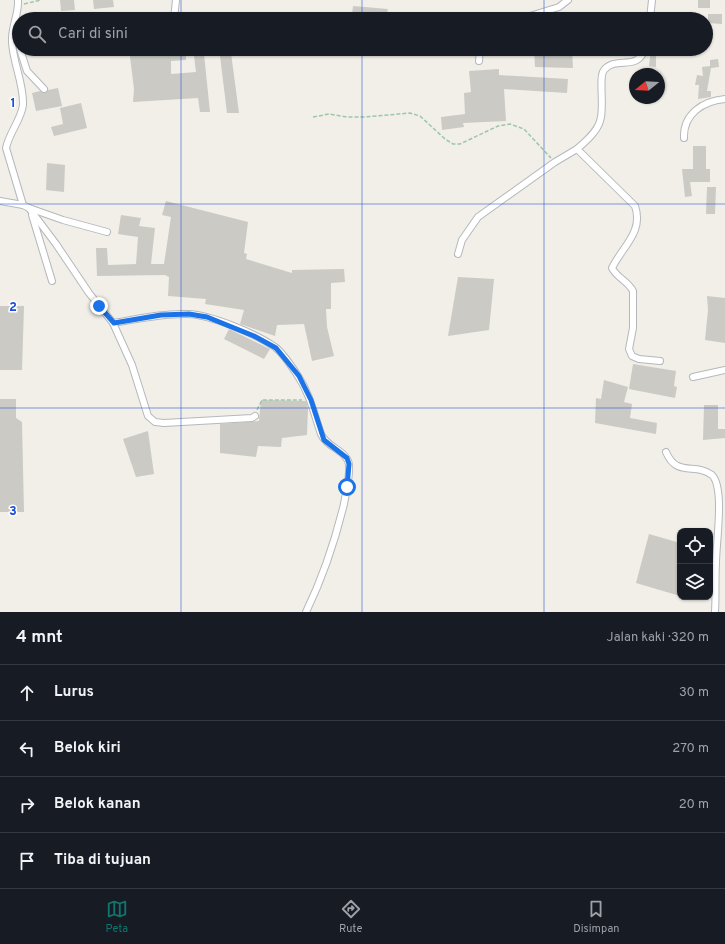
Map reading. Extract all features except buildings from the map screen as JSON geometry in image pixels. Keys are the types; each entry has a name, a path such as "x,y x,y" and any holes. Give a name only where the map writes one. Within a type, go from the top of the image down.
{"street":[{"path":"175,12 176,0"},
{"path":"543,12 559,7 568,0"},
{"path":"651,12 652,0"},
{"path":"15,56 23,106 7,141 6,148 52,281"},
{"path":"22,56 27,71 44,89"},
{"path":"479,56 479,61"},
{"path":"458,254 462,240 478,217 555,162 577,149 594,132 600,121 603,96 601,76 605,69 611,65 638,61 642,56"},
{"path":"684,138 687,122 697,108 713,101 725,99"},
{"path":"577,149 636,206 638,216 637,226 626,249 612,268 615,273 630,285 633,291 633,328 629,349 632,356 639,359 660,360"},
{"path":"0,202 27,208 107,232"},
{"path":"27,208 56,244 89,293 114,323 132,365 148,416 155,422 201,422 252,418 255,416"},
{"path":"114,323 161,315 189,314 207,317 276,348 299,376 311,400 324,440 347,458 349,464 347,487 337,534 318,586 306,612"},
{"path":"693,377 725,370"},
{"path":"666,452 670,461 677,467 708,473 716,480 718,486 721,506 716,561 715,612"}],"path":[{"path":"19,3 41,0"},
{"path":"313,117 329,114 347,117 364,117 396,113 410,113 420,116 445,139 453,144 460,144 498,126 510,124 524,129 555,162"},
{"path":"255,416 262,400 311,400"}],"route":[{"path":"99,306 114,323 161,315 189,314 207,317 254,336 276,348 299,376 311,400 324,440 347,458 349,464 347,487"}]}
